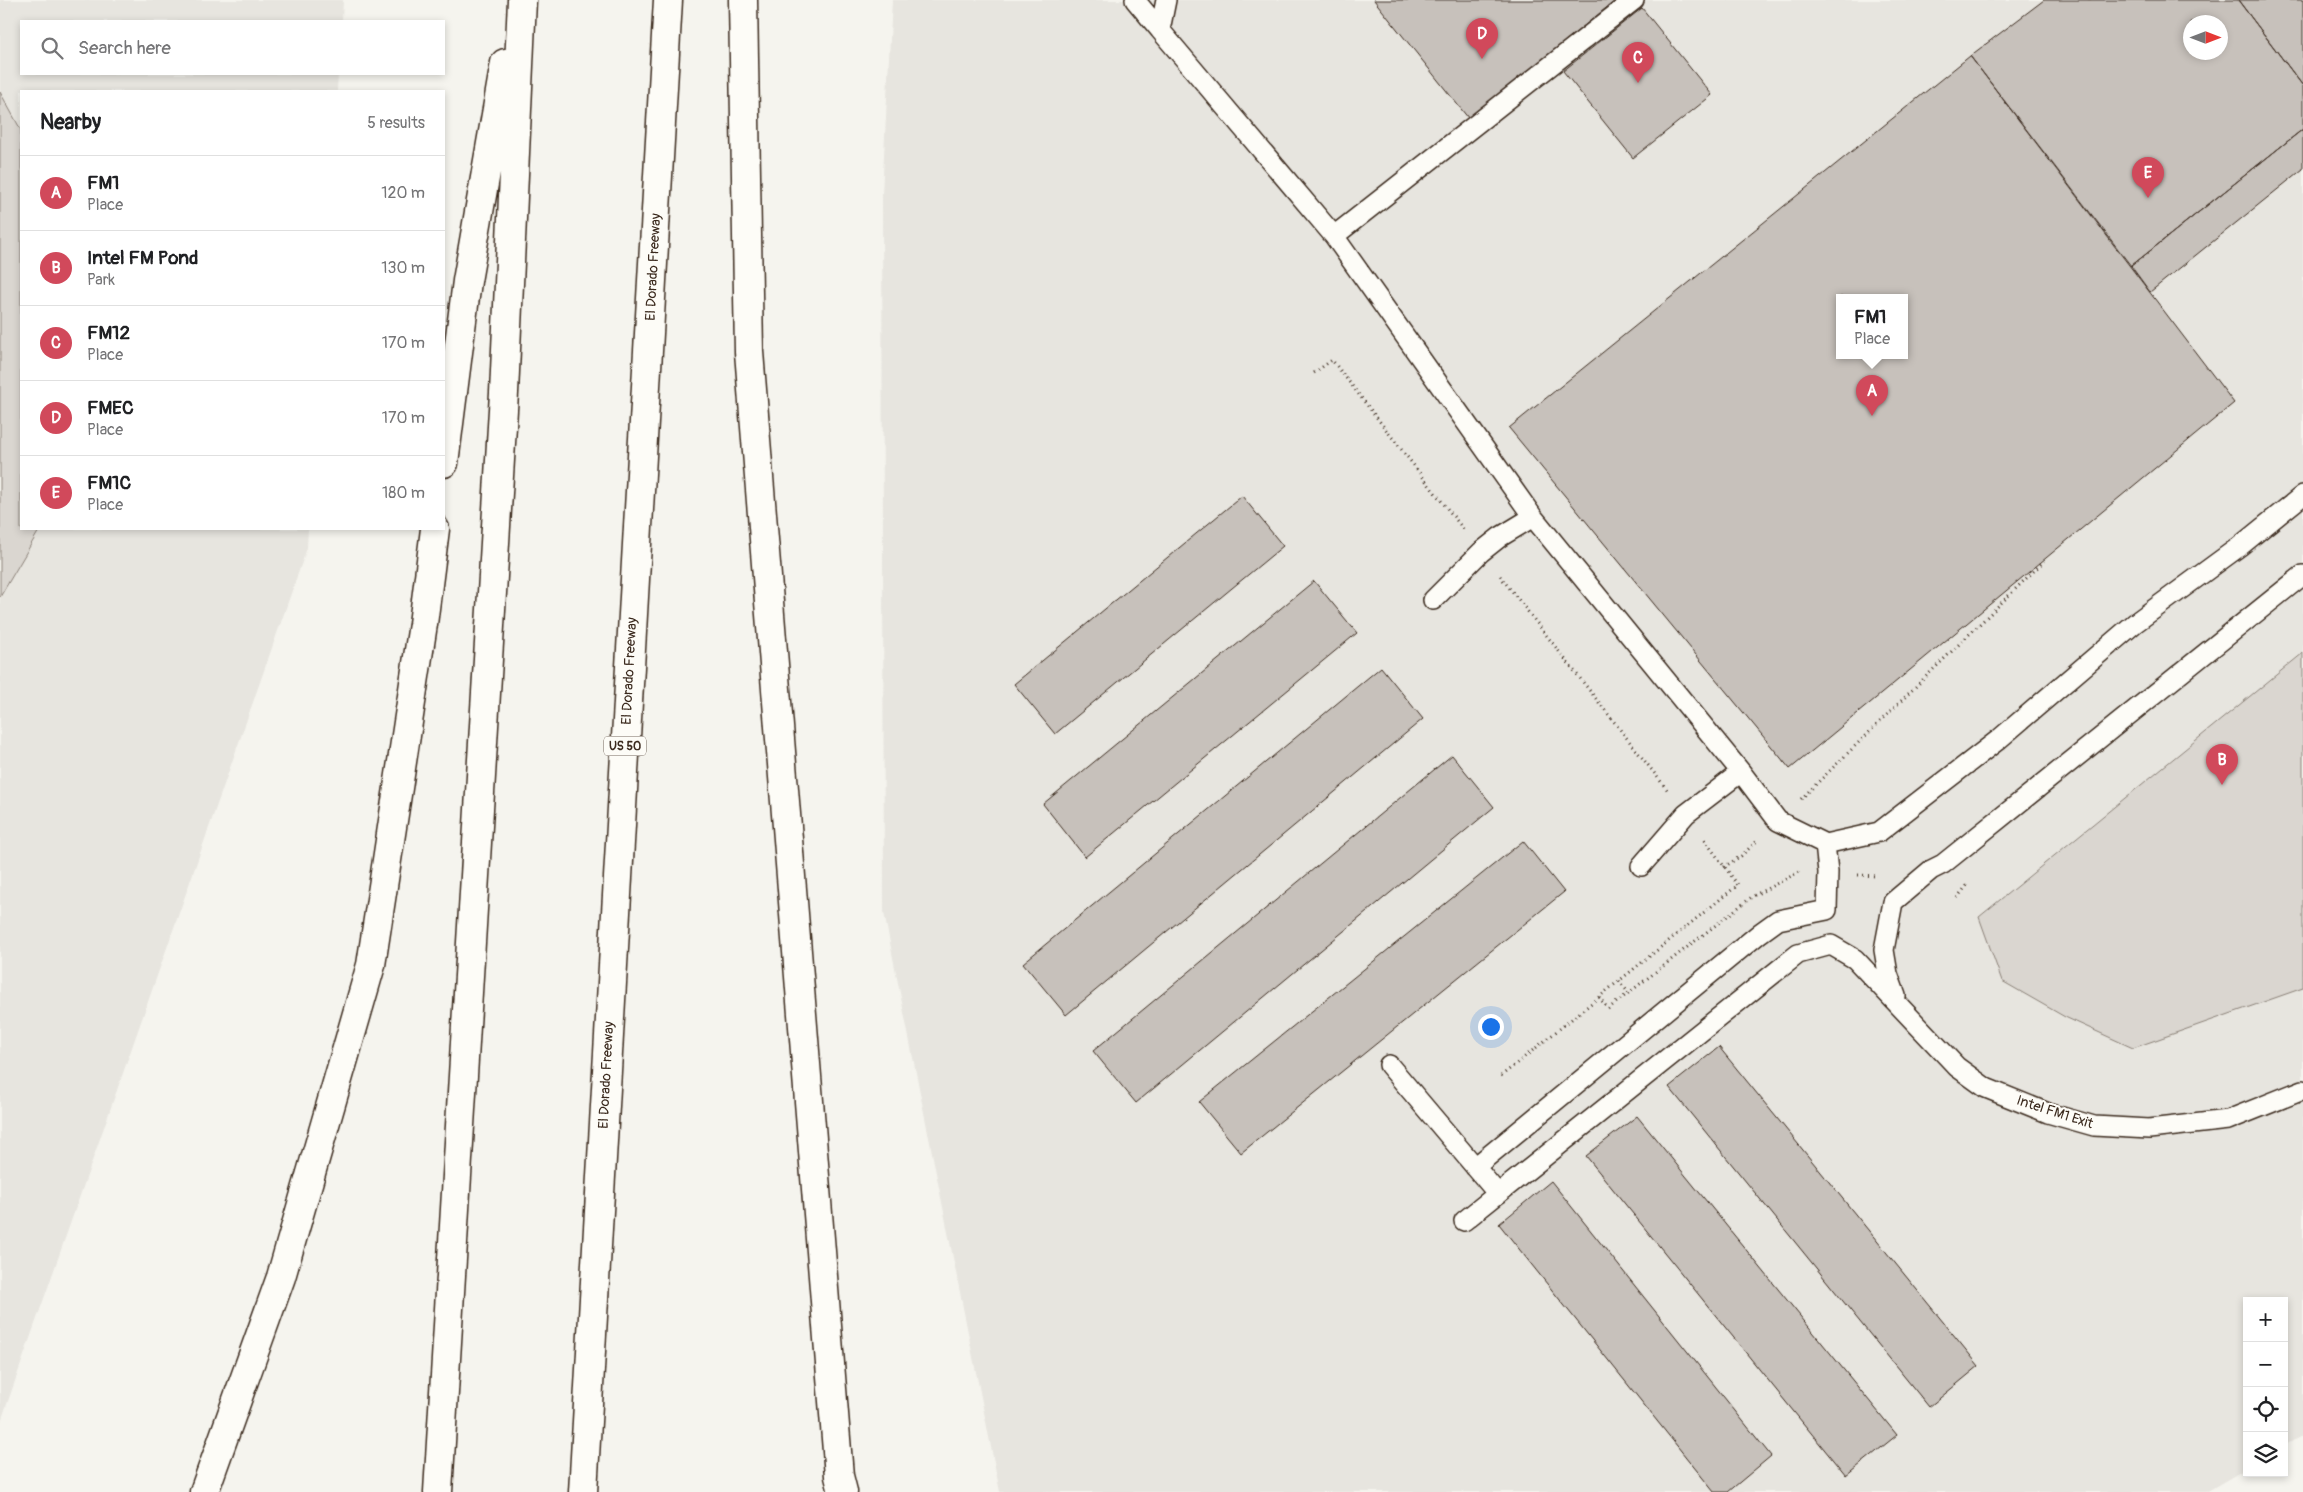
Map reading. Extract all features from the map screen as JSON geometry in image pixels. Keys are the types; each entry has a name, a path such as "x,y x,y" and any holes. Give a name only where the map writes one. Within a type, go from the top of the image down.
{"highway":[{"path":"445,455 467,281 516,0"},
{"path":"438,1492 504,393 522,0"},
{"name":"El Dorado Freeway","path":"583,1492 668,0"},
{"path":"743,0 749,352 838,1456 843,1492"},
{"path":"204,1492 281,1277 371,964 423,624 435,530"}],"lane":[{"path":"1135,0 1334,236 1532,518 1778,821 1825,844 1879,832 1998,740 2135,623 2240,546 2303,495"},
{"path":"1160,30 1166,0"},
{"path":"1334,236 1634,0"},
{"path":"1433,600 1481,552 1500,537 1532,518"},
{"path":"1899,1004 1888,974 1884,950 1893,902 1930,870 1943,864 2303,575"},
{"path":"1641,866 1686,814 1740,772"},
{"path":"1475,1167 1760,933 1778,920 1827,910 1828,872 1825,844"},
{"name":"Intel FM1 Exit","path":"1464,1221 1798,954 1831,945 1855,959 1957,1067 1986,1088 2048,1112 2094,1126 2150,1129 2228,1120 2303,1090"},
{"path":"1389,1065 1498,1194"}],"path":[{"path":"1314,374 1332,360 1686,814 1738,886 1501,1076"},
{"path":"1724,867 1741,856 1778,821 2044,561"},
{"path":"1619,981 1628,992"},
{"path":"1599,997 1608,1009"}],"shaded area":[{"path":"0,0 343,0 342,20 20,20 20,75 338,75 337,90 20,90 20,530 308,530 307,548 0,1424"},
{"path":"892,0 2303,0 2303,1435 2288,1444 2288,1297 2243,1297 2243,1470 2206,1492 1000,1492 884,913 882,194"},
{"path":"0,92 20,128 20,530 39,530 0,597"},
{"path":"2303,653 2303,988 2133,1048 2065,1017 2002,981 1979,917"}],"building":[{"path":"1374,0 1616,0 1469,119"},
{"path":"2044,0 2238,0 2303,86 2303,129 2131,266 1970,56"},
{"path":"2238,0 2303,0 2303,86"},
{"path":"1642,8 1712,95 1633,158 1563,71"},
{"path":"1970,56 2234,403 1790,769 1509,428"},
{"path":"2303,129 2303,169 2150,292 2131,266"},
{"path":"1242,496 1283,546 1055,734 1014,684"},
{"path":"1314,581 1357,633 1085,857 1043,804"},
{"path":"1381,667 1423,719 1066,1015 1023,963"},
{"path":"1452,755 1494,807 1136,1103 1093,1051"},
{"path":"1523,841 1564,892 1241,1153 1199,1102"},
{"path":"1719,1047 1979,1366 1929,1407 1669,1087"},
{"path":"1637,1116 1897,1435 1846,1476 1586,1156"},
{"path":"1551,1181 1771,1456 1728,1492 1714,1492 1499,1224"}],"place":[{"name":"FMEC","path":"1482,59"},
{"name":"FM12","path":"1638,83"},
{"name":"FM1C","path":"2148,198"},
{"name":"FM1","path":"1872,416"},
{"name":"Intel FM Pond","path":"2222,785"}]}
